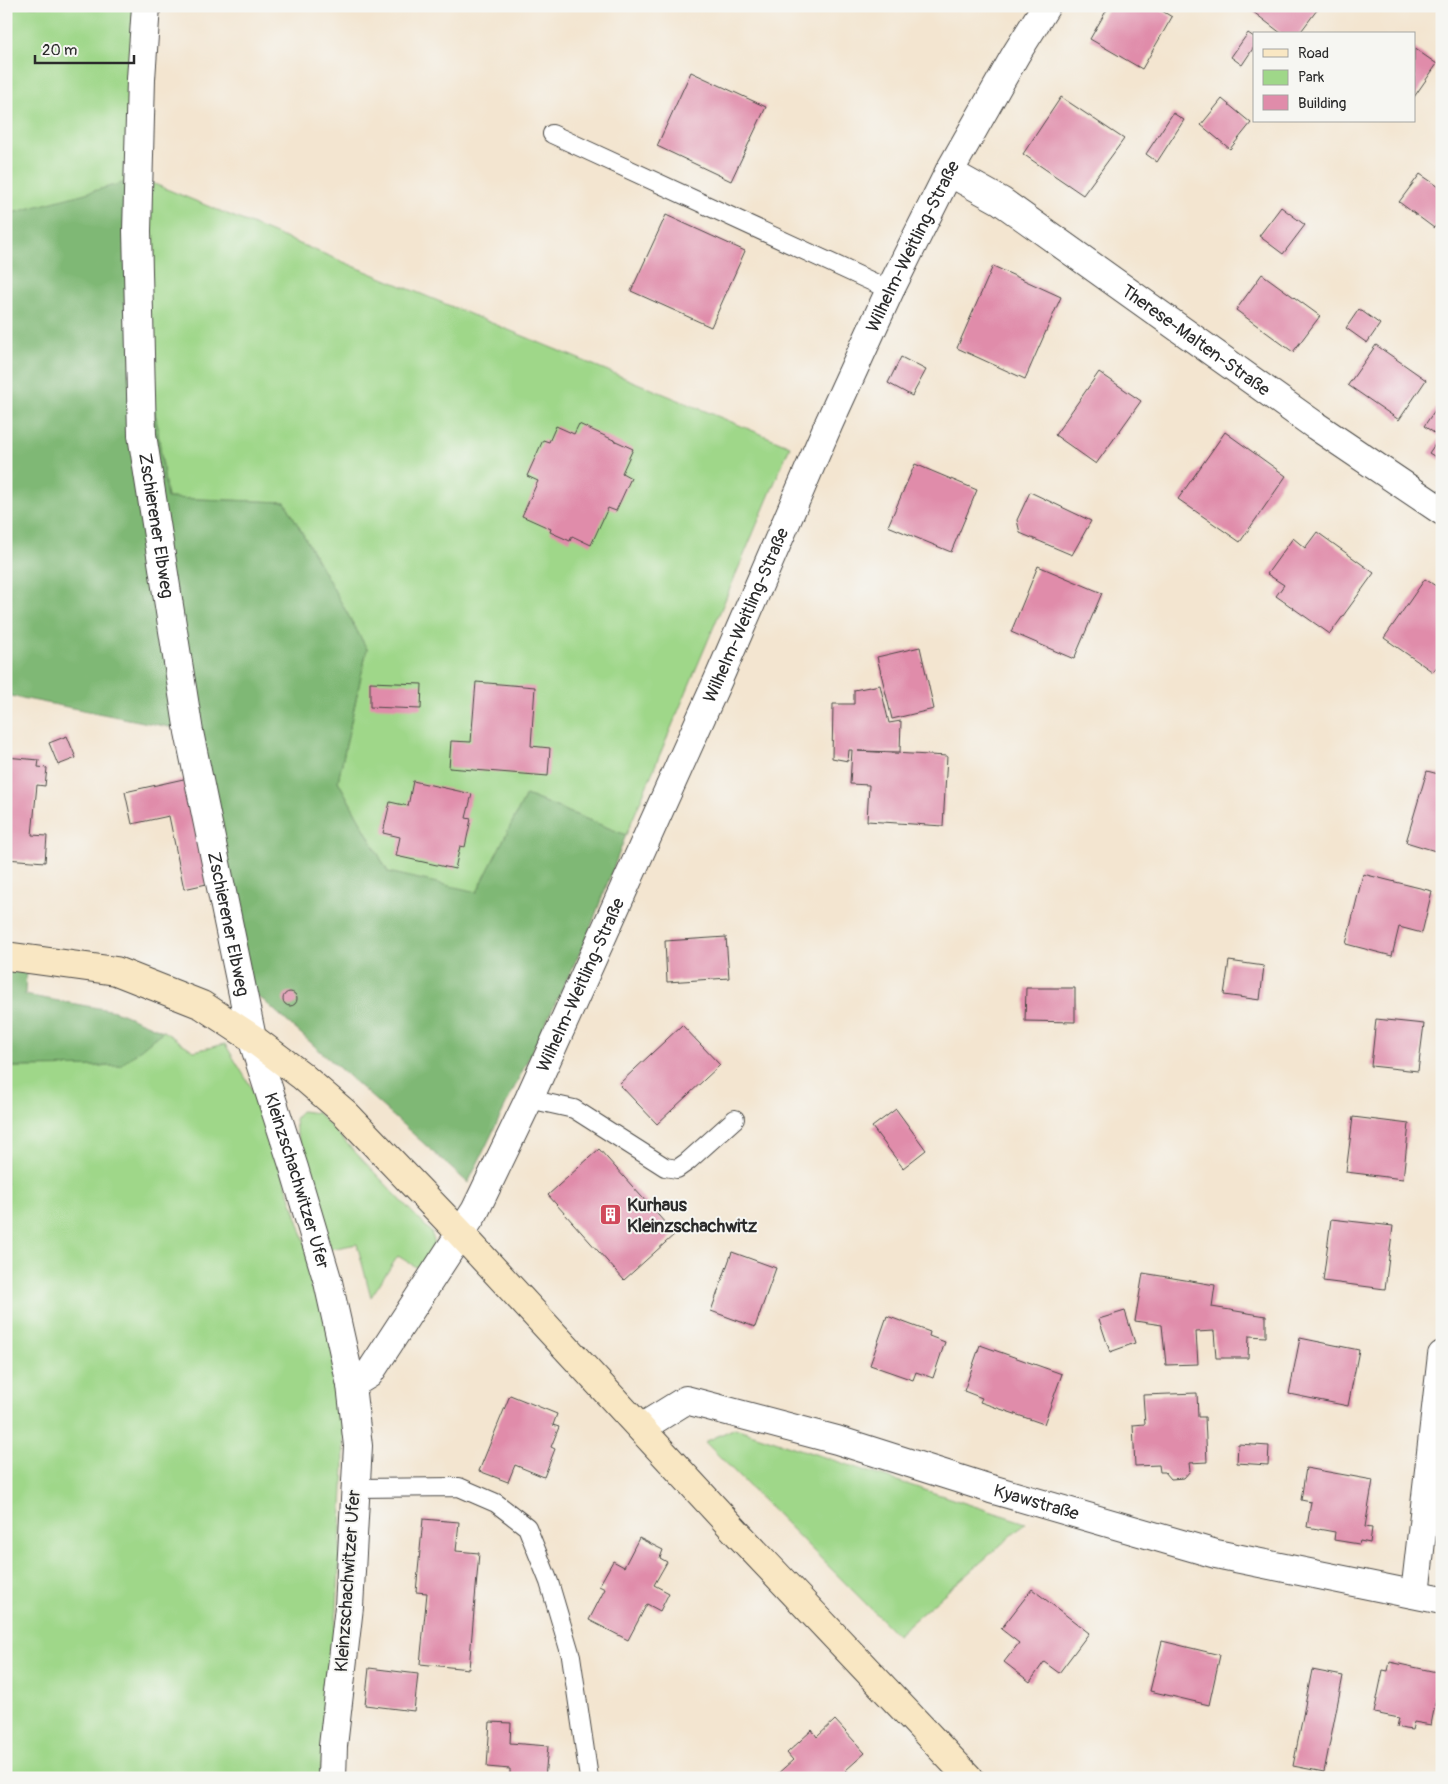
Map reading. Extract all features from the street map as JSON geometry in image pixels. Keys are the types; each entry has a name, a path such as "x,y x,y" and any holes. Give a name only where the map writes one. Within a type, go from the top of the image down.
{"street":[{"name":"Zschierener Elbweg","path":"146,6 141,79 137,231 142,435 189,732 252,1038"},
{"name":"Wilhelm-Weitling-Straße","path":"460,1233 475,1211 529,1099 718,680 829,423 890,290 950,172 1016,54 1046,6"},
{"name":"Therese-Malten-Straße","path":"950,172 1001,201 1316,426 1442,511"},
{"path":"6,956 116,971 202,1005 252,1038 301,1075 345,1113 460,1233 969,1778"},
{"name":"Kleinzschachwitzer Ufer","path":"252,1038 328,1282 351,1385 358,1446 349,1607 333,1746 332,1778"},
{"path":"351,1385 369,1374 460,1233"},
{"path":"1414,1594 1442,1355"},
{"name":"Kyawstraße","path":"641,1428 686,1400 837,1440 991,1489 1216,1554 1442,1600"}],"lane":[{"path":"552,134 890,290"},
{"path":"529,1099 574,1109 665,1167 677,1169 735,1119"},
{"path":"356,1488 459,1487 496,1503 527,1527 549,1582 571,1656 589,1778"}],"green space":[{"path":"6,6 140,6 130,181 6,280"},
{"path":"130,181 149,368 167,498 285,502 367,649 338,781 388,872 477,892 526,795 626,835 585,942 468,1183 263,1000 238,987 179,729 6,695 6,280 12,213"},
{"path":"147,181 790,446 626,835 526,795 477,893 388,872 338,781 367,649 285,502 167,498 149,368"},
{"path":"6,971 26,972 25,995 115,1011 163,1031 120,1066 6,1067"},
{"path":"163,1031 194,1051 225,1044 251,1087 269,1131 319,1286 343,1403 344,1467 337,1608 320,1778 6,1778 6,1067 119,1066"},
{"path":"301,1111 318,1113 431,1232 437,1249 421,1270 398,1256 371,1297 357,1244 331,1249 296,1130 295,1119"},
{"path":"735,1428 1026,1523 897,1635 705,1442"}],"building":[{"path":"1109,6 1154,6 1172,17 1142,69 1090,39"},
{"path":"1256,6 1320,6 1300,32 1279,32 1252,11"},
{"path":"1248,33 1253,36 1253,48 1242,65 1231,57"},
{"path":"1416,49 1437,64 1416,94"},
{"path":"691,72 766,107 731,181 657,146"},
{"path":"1061,97 1124,139 1083,195 1023,154"},
{"path":"1222,99 1251,123 1230,149 1201,125"},
{"path":"1173,113 1184,120 1157,162 1146,154"},
{"path":"1420,174 1442,189 1442,216 1434,228 1399,202"},
{"path":"1281,207 1305,225 1283,254 1259,236"},
{"path":"666,215 745,251 711,327 631,291"},
{"path":"993,266 1061,297 1025,379 957,348"},
{"path":"1262,274 1320,316 1293,352 1236,310"},
{"path":"1359,309 1380,324 1367,343 1346,328"},
{"path":"1376,345 1426,380 1399,420 1348,385"},
{"path":"901,357 926,370 912,396 888,383"},
{"path":"1099,372 1141,401 1096,464 1055,435"},
{"path":"1442,400 1442,461 1429,453 1440,437 1424,426"},
{"path":"579,424 633,449 622,473 631,478 616,511 608,508 591,545 572,536 570,541 550,532 551,529 522,516 538,481 527,476 543,440 549,442 556,426 574,434"},
{"path":"1225,432 1286,476 1240,542 1178,499"},
{"path":"915,464 977,490 951,552 888,526"},
{"path":"1030,492 1091,521 1072,555 1020,533 1017,520"},
{"path":"1317,532 1374,573 1330,634 1276,596 1284,585 1267,574 1293,538 1305,548"},
{"path":"1038,566 1102,593 1074,659 1011,632"},
{"path":"1425,579 1442,590 1442,659 1433,672 1384,638"},
{"path":"920,647 934,709 892,719 877,657"},
{"path":"370,682 422,684 421,709 370,707"},
{"path":"476,682 535,687 531,746 550,748 548,776 449,768 451,741 471,742"},
{"path":"880,685 889,723 901,721 900,752 858,751 947,756 943,826 867,821 869,785 850,784 852,750 849,750 848,761 832,758 833,704 854,704 854,690"},
{"path":"67,736 76,758 58,765 49,743"},
{"path":"6,757 39,760 38,767 47,768 45,786 37,785 32,835 47,836 45,862 6,859"},
{"path":"1427,771 1442,775 1442,853 1406,842"},
{"path":"188,778 211,883 184,889 169,816 132,824 125,792"},
{"path":"413,781 472,794 466,818 471,819 465,847 460,846 455,869 396,856 400,837 383,833 390,802 408,806"},
{"path":"1363,874 1432,891 1422,933 1399,927 1392,956 1346,944"},
{"path":"726,937 729,978 667,982 665,941"},
{"path":"1229,961 1264,966 1260,1000 1224,995"},
{"path":"1026,988 1075,988 1075,1022 1025,1021"},
{"path":"290,992 295,994 297,999 295,1004 290,1006 285,1004 283,999 285,994"},
{"path":"1376,1019 1424,1024 1418,1071 1371,1066"},
{"path":"682,1025 720,1065 657,1124 619,1084"},
{"path":"896,1109 926,1150 903,1168 872,1127"},
{"path":"1353,1117 1409,1124 1403,1179 1346,1172"},
{"name":"Kurhaus Kleinzschachwitz","path":"599,1149 675,1234 624,1280 548,1195"},
{"path":"1331,1219 1393,1226 1385,1289 1323,1281"},
{"path":"732,1252 776,1268 755,1327 711,1311"},
{"path":"1143,1273 1215,1285 1212,1307 1266,1316 1266,1337 1249,1336 1248,1358 1216,1358 1214,1331 1196,1332 1198,1364 1166,1365 1162,1325 1135,1321"},
{"path":"1125,1311 1135,1343 1110,1352 1099,1319"},
{"path":"887,1316 930,1332 929,1336 945,1342 933,1378 916,1372 913,1380 870,1365"},
{"path":"1300,1338 1359,1350 1348,1406 1289,1394"},
{"path":"980,1345 1062,1374 1044,1424 980,1402 982,1398 964,1391"},
{"path":"1197,1393 1198,1417 1205,1417 1207,1462 1189,1463 1190,1471 1184,1478 1171,1479 1165,1472 1160,1472 1159,1465 1135,1466 1133,1425 1145,1424 1143,1395"},
{"path":"510,1395 557,1414 553,1425 559,1427 551,1447 555,1449 544,1477 515,1465 508,1482 479,1471"},
{"path":"1238,1444 1269,1446 1268,1465 1237,1463"},
{"path":"1306,1468 1373,1480 1365,1527 1372,1528 1370,1543 1360,1541 1359,1544 1334,1540 1335,1532 1307,1527 1311,1502 1301,1500"},
{"path":"423,1519 459,1522 456,1551 479,1553 469,1669 420,1664 427,1593 416,1592"},
{"path":"639,1538 663,1550 660,1558 667,1562 654,1585 669,1593 660,1611 647,1604 628,1640 589,1620 605,1589 599,1586 613,1561 624,1567"},
{"path":"1032,1589 1089,1633 1059,1673 1044,1662 1030,1682 1004,1662 1019,1643 1001,1629"},
{"path":"1162,1641 1220,1655 1209,1705 1150,1691"},
{"path":"1390,1662 1441,1673 1431,1725 1414,1722 1412,1730 1405,1729 1397,1727 1399,1718 1374,1713 1383,1670 1388,1671"},
{"path":"369,1668 418,1674 414,1711 365,1705"},
{"path":"1312,1670 1343,1676 1324,1772 1293,1766"},
{"path":"835,1720 865,1753 846,1770 854,1778 779,1778 776,1775 793,1760 787,1753 812,1730 817,1737"},
{"path":"490,1722 511,1723 510,1743 548,1746 545,1778 510,1778 510,1769 487,1767"}],"place":[{"name":"Kurhaus Kleinzschachwitz","path":"611,1215"}]}
